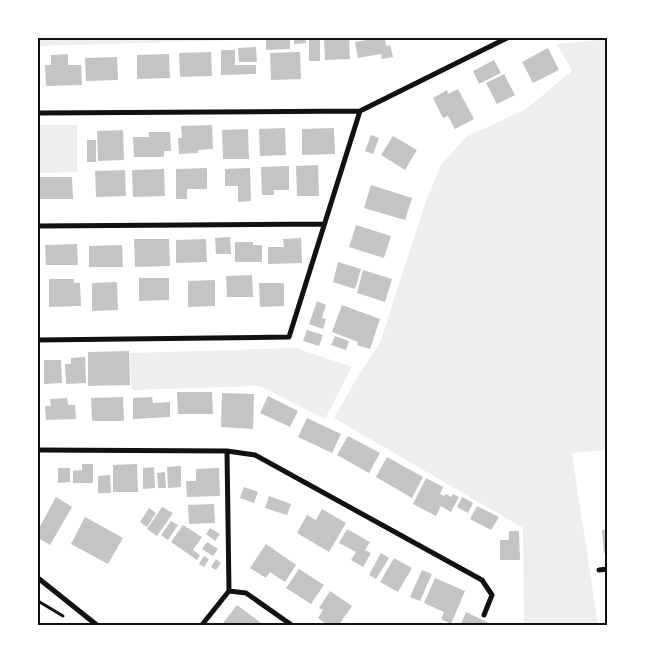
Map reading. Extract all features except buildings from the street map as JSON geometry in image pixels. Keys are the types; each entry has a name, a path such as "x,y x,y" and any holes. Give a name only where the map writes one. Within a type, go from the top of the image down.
{"street":[{"path":"38,113 360,111 507,38"},
{"path":"38,340 289,337 360,111"},
{"path":"38,226 324,224"},
{"path":"38,450 227,450 255,455 482,580 492,595 484,615"},
{"path":"201,626 229,591 227,450"},
{"path":"599,570 608,569"},
{"path":"38,578 98,626"},
{"path":"229,591 246,593 293,626"}],"path":[{"path":"38,601 66,618"}],"shaded area":[{"path":"38,38 240,38 237,40 38,46"},
{"path":"607,39 607,450 572,453 598,625 524,625 523,528 334,418 358,376 380,343 426,201 441,165 466,137 526,109 572,71 557,44"},
{"path":"38,125 77,125 77,172 38,173"},
{"path":"296,348 352,367 325,419 260,386 131,390 130,353"}]}
